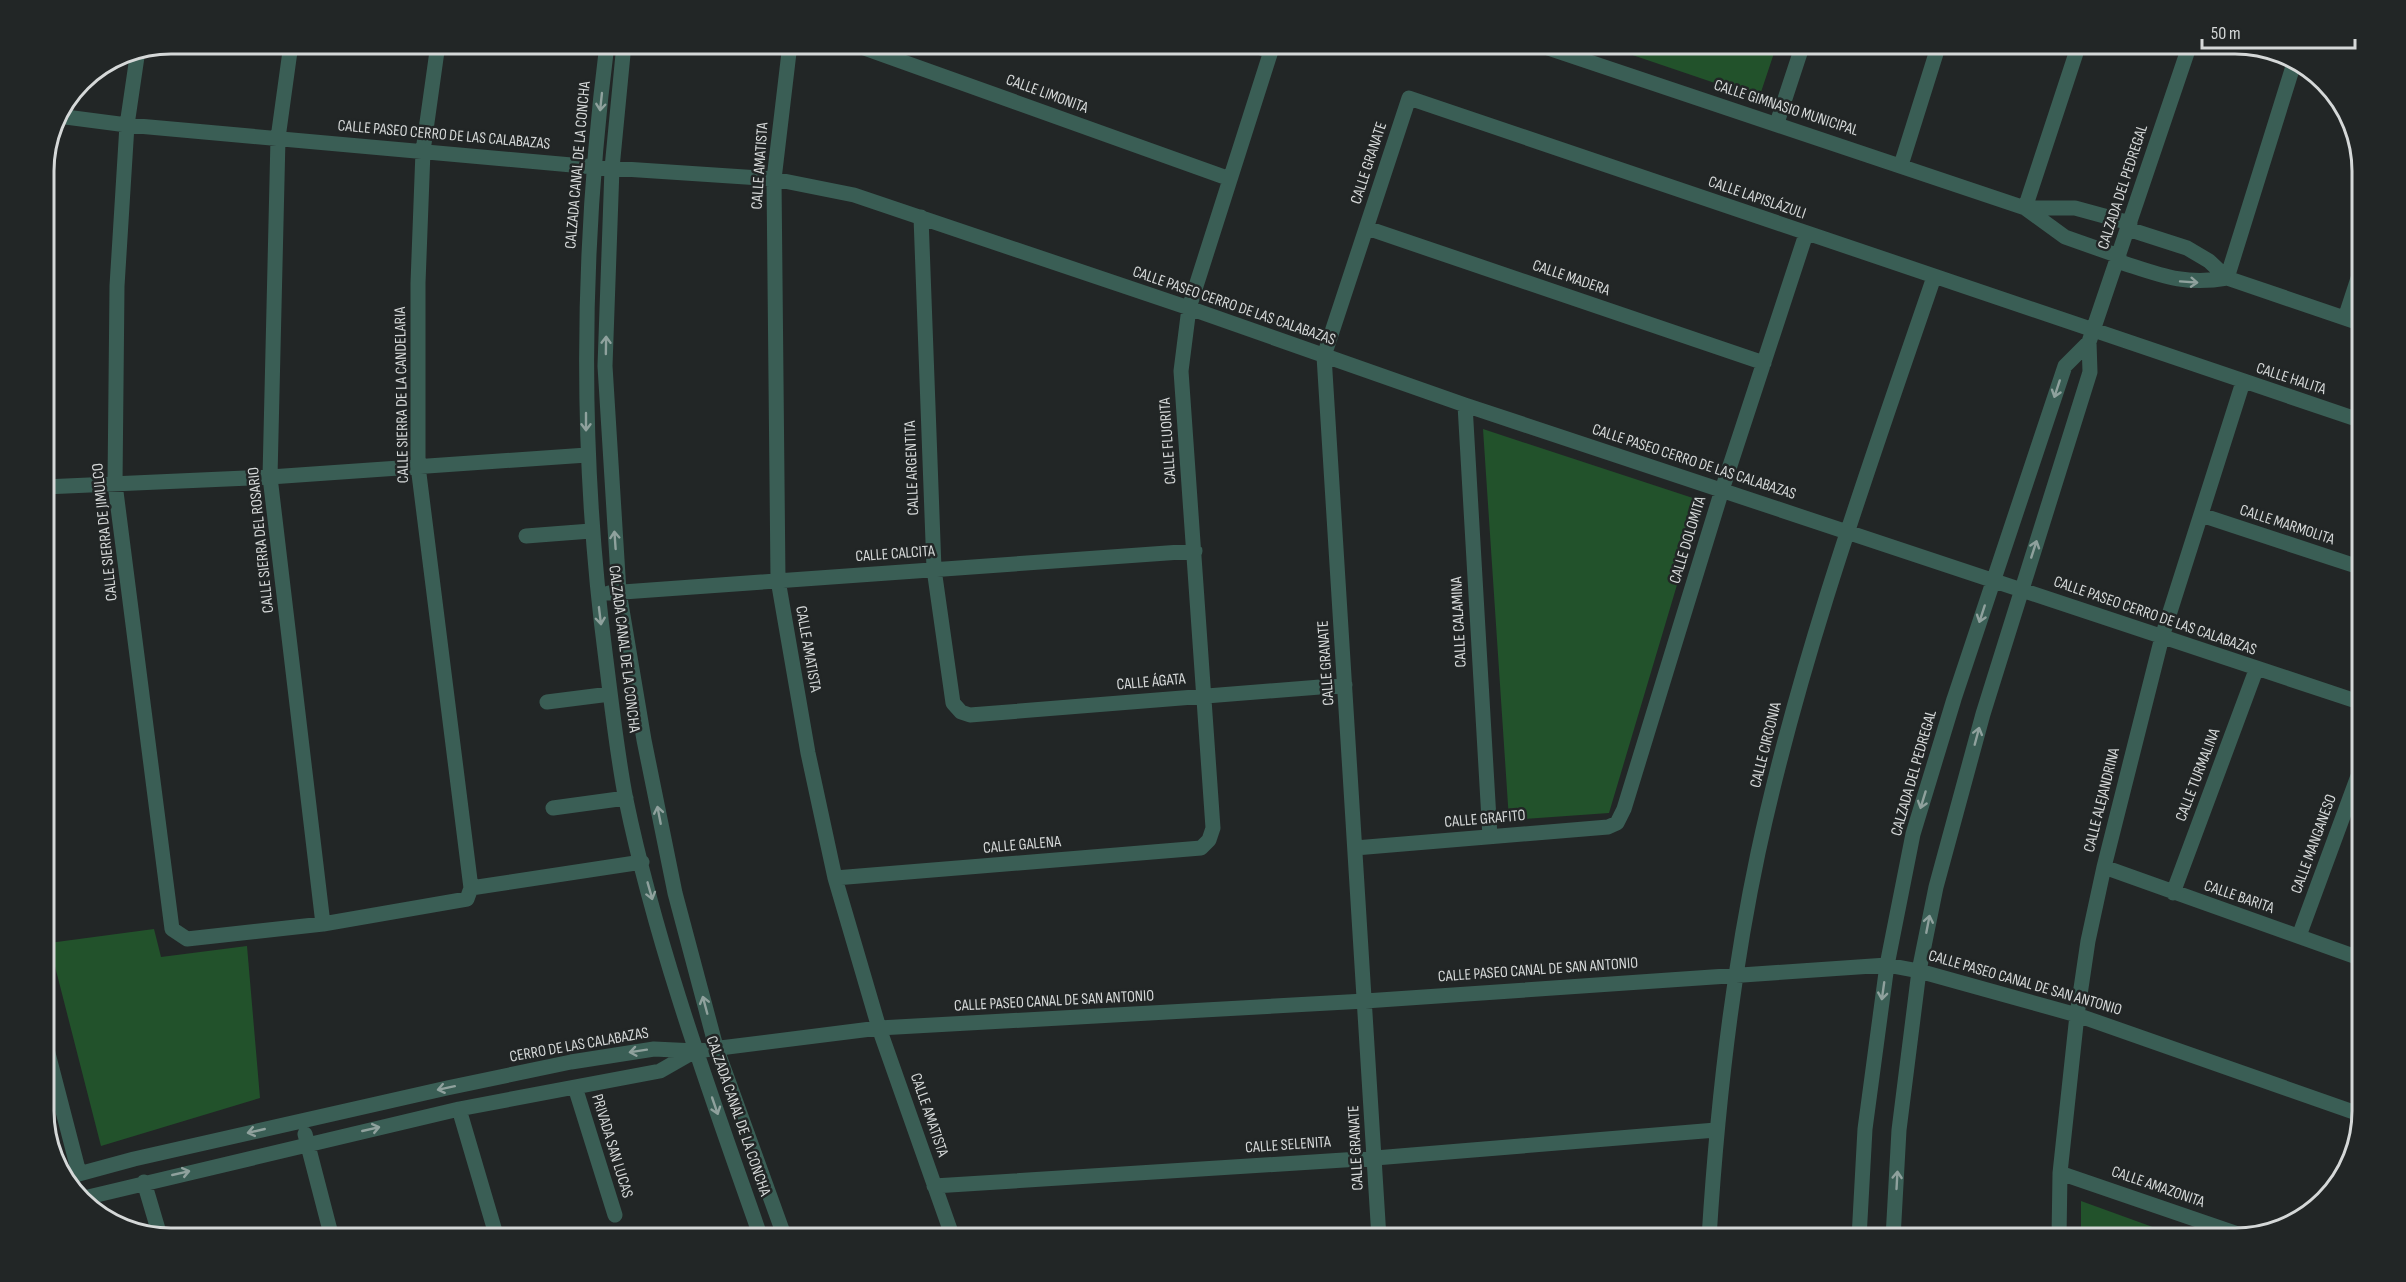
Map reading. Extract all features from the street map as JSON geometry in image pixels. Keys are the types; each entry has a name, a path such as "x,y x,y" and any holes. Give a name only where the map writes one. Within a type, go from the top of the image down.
{"street":[{"name":"CALLE SIERRA DEL ROSARIO","path":"290,54 278,138 270,477 323,924"},
{"name":"CALLE SIERRA DE LA CANDELARIA","path":"437,54 423,151 418,283 418,466 471,888"},
{"name":"CALZADA CANAL DE LA CONCHA","path":"606,54 594,167 586,311 587,455 597,594 626,798 642,862 696,1051 757,1228"},
{"name":"CALZADA CANAL DE LA CONCHA","path":"623,54 612,168 605,366 619,592 644,740 675,893 716,1047 781,1228"},
{"name":"CALLE AMATISTA","path":"789,54 774,179 778,580 808,753 835,878 879,1028 949,1228"},
{"name":"CALLE LIMONITA","path":"881,54 1230,179"},
{"name":"CALLE FLUORITA","path":"1209,840 1213,828 1181,371 1189,308 1270,54"},
{"name":"CALLE GIMNASIO MUNICIPAL","path":"1565,54 1777,123 2025,208 2065,237 2176,281 2202,282 2227,278"},
{"path":"1580,59 1582,54"},
{"path":"1777,123 1800,54"},
{"path":"1900,165 1936,54"},
{"path":"2025,208 2076,54"},
{"name":"CALZADA DEL PEDREGAL","path":"1894,1228 1899,1130 1919,971 1936,886 1983,714 2091,372 2092,336 2187,54"},
{"name":"CALLE SIERRA DE JIMULCO","path":"137,59 127,125 117,286 115,484 172,929 187,939 323,924"},
{"path":"2292,69 2227,278 2352,320"},
{"name":"CALLE GRANATE","path":"1378,1228 1324,357 1409,98"},
{"name":"CALLE LAPISLÁZULI","path":"1409,98 1934,277 2092,336"},
{"name":"CALLE PASEO CERRO DE LAS CALABAZAS","path":"67,117 127,125 594,167 774,179 854,195 1189,308 1465,405 1994,580 2256,670 2352,700"},
{"name":"CALLE GIMNASIO MUNICIPAL","path":"2025,208 2074,208 2129,226 2187,248 2209,261 2227,278"},
{"name":"CALLE ARGENTITA","path":"921,217 934,569 953,703 961,712"},
{"name":"CALLE MADERA","path":"1367,228 1764,363"},
{"name":"CALLE DOLOMITA","path":"1617,823 1624,809 1722,490 1806,234"},
{"name":"CALLE CIRCONIA","path":"1710,1228 1716,1130 1736,974 1758,853 1791,718 1847,532 1934,277"},
{"path":"2345,318 2352,297"},
{"name":"CALZADA DEL PEDREGAL","path":"1860,1228 1865,1129 1887,965 1913,834 2065,366 2092,336"},
{"name":"CALLE HALITA","path":"2092,336 2243,382 2352,419"},
{"name":"CALLE ALEJANDRINA","path":"2059,1228 2060,1173 2077,1015 2088,941 2104,867 2162,637 2243,382"},
{"name":"CALLE CALAMINA","path":"1465,405 1490,837"},
{"path":"54,487 270,477 587,455"},
{"name":"CALLE MARMOLITA","path":"2201,515 2352,565"},
{"path":"526,536 591,531"},
{"name":"CALLE CALCITA","path":"597,594 1195,551"},
{"name":"CALLE TURMALINA","path":"2173,893 2256,670"},
{"name":"CALLE ÁGATA","path":"961,712 970,715 1345,685"},
{"path":"547,702 610,694"},
{"name":"CALLE MANGANESO","path":"2300,936 2352,793"},
{"path":"553,808 626,798"},
{"name":"CALLE GRAFITO","path":"1355,848 1608,826 1617,823"},
{"name":"CALLE GALENA","path":"835,878 1201,848 1209,840"},
{"path":"323,924 467,899 471,888 642,862"},
{"name":"CALLE BARITA","path":"2104,867 2352,955"},
{"name":"CALLE PASEO CANAL DE SAN ANTONIO","path":"696,1051 879,1028 1365,1001 1887,965 1919,971 2077,1015 2352,1112"},
{"name":"CERRO DE LAS CALABAZAS","path":"73,1175 302,1121 571,1062 654,1049 696,1051"},
{"path":"91,1196 459,1109 660,1071 696,1051"},
{"path":"54,1077 79,1173"},
{"name":"PRIVADA SAN LUCAS","path":"575,1087 615,1215"},
{"path":"459,1109 494,1228"},
{"path":"302,1121 329,1228"},
{"name":"CALLE SELENITA","path":"934,1186 1375,1158 1716,1130"},
{"name":"CALLE AMAZONITA","path":"2060,1173 2221,1228"},
{"path":"144,1182 157,1227"}],"green space":[{"path":"1629,54 1774,54 1759,98"},
{"path":"1483,429 1702,501 1609,813 1509,820"},
{"path":"154,929 161,957 247,946 260,1098 101,1146 54,963 54,942"},
{"path":"2081,1201 2155,1228 2081,1228"}]}
